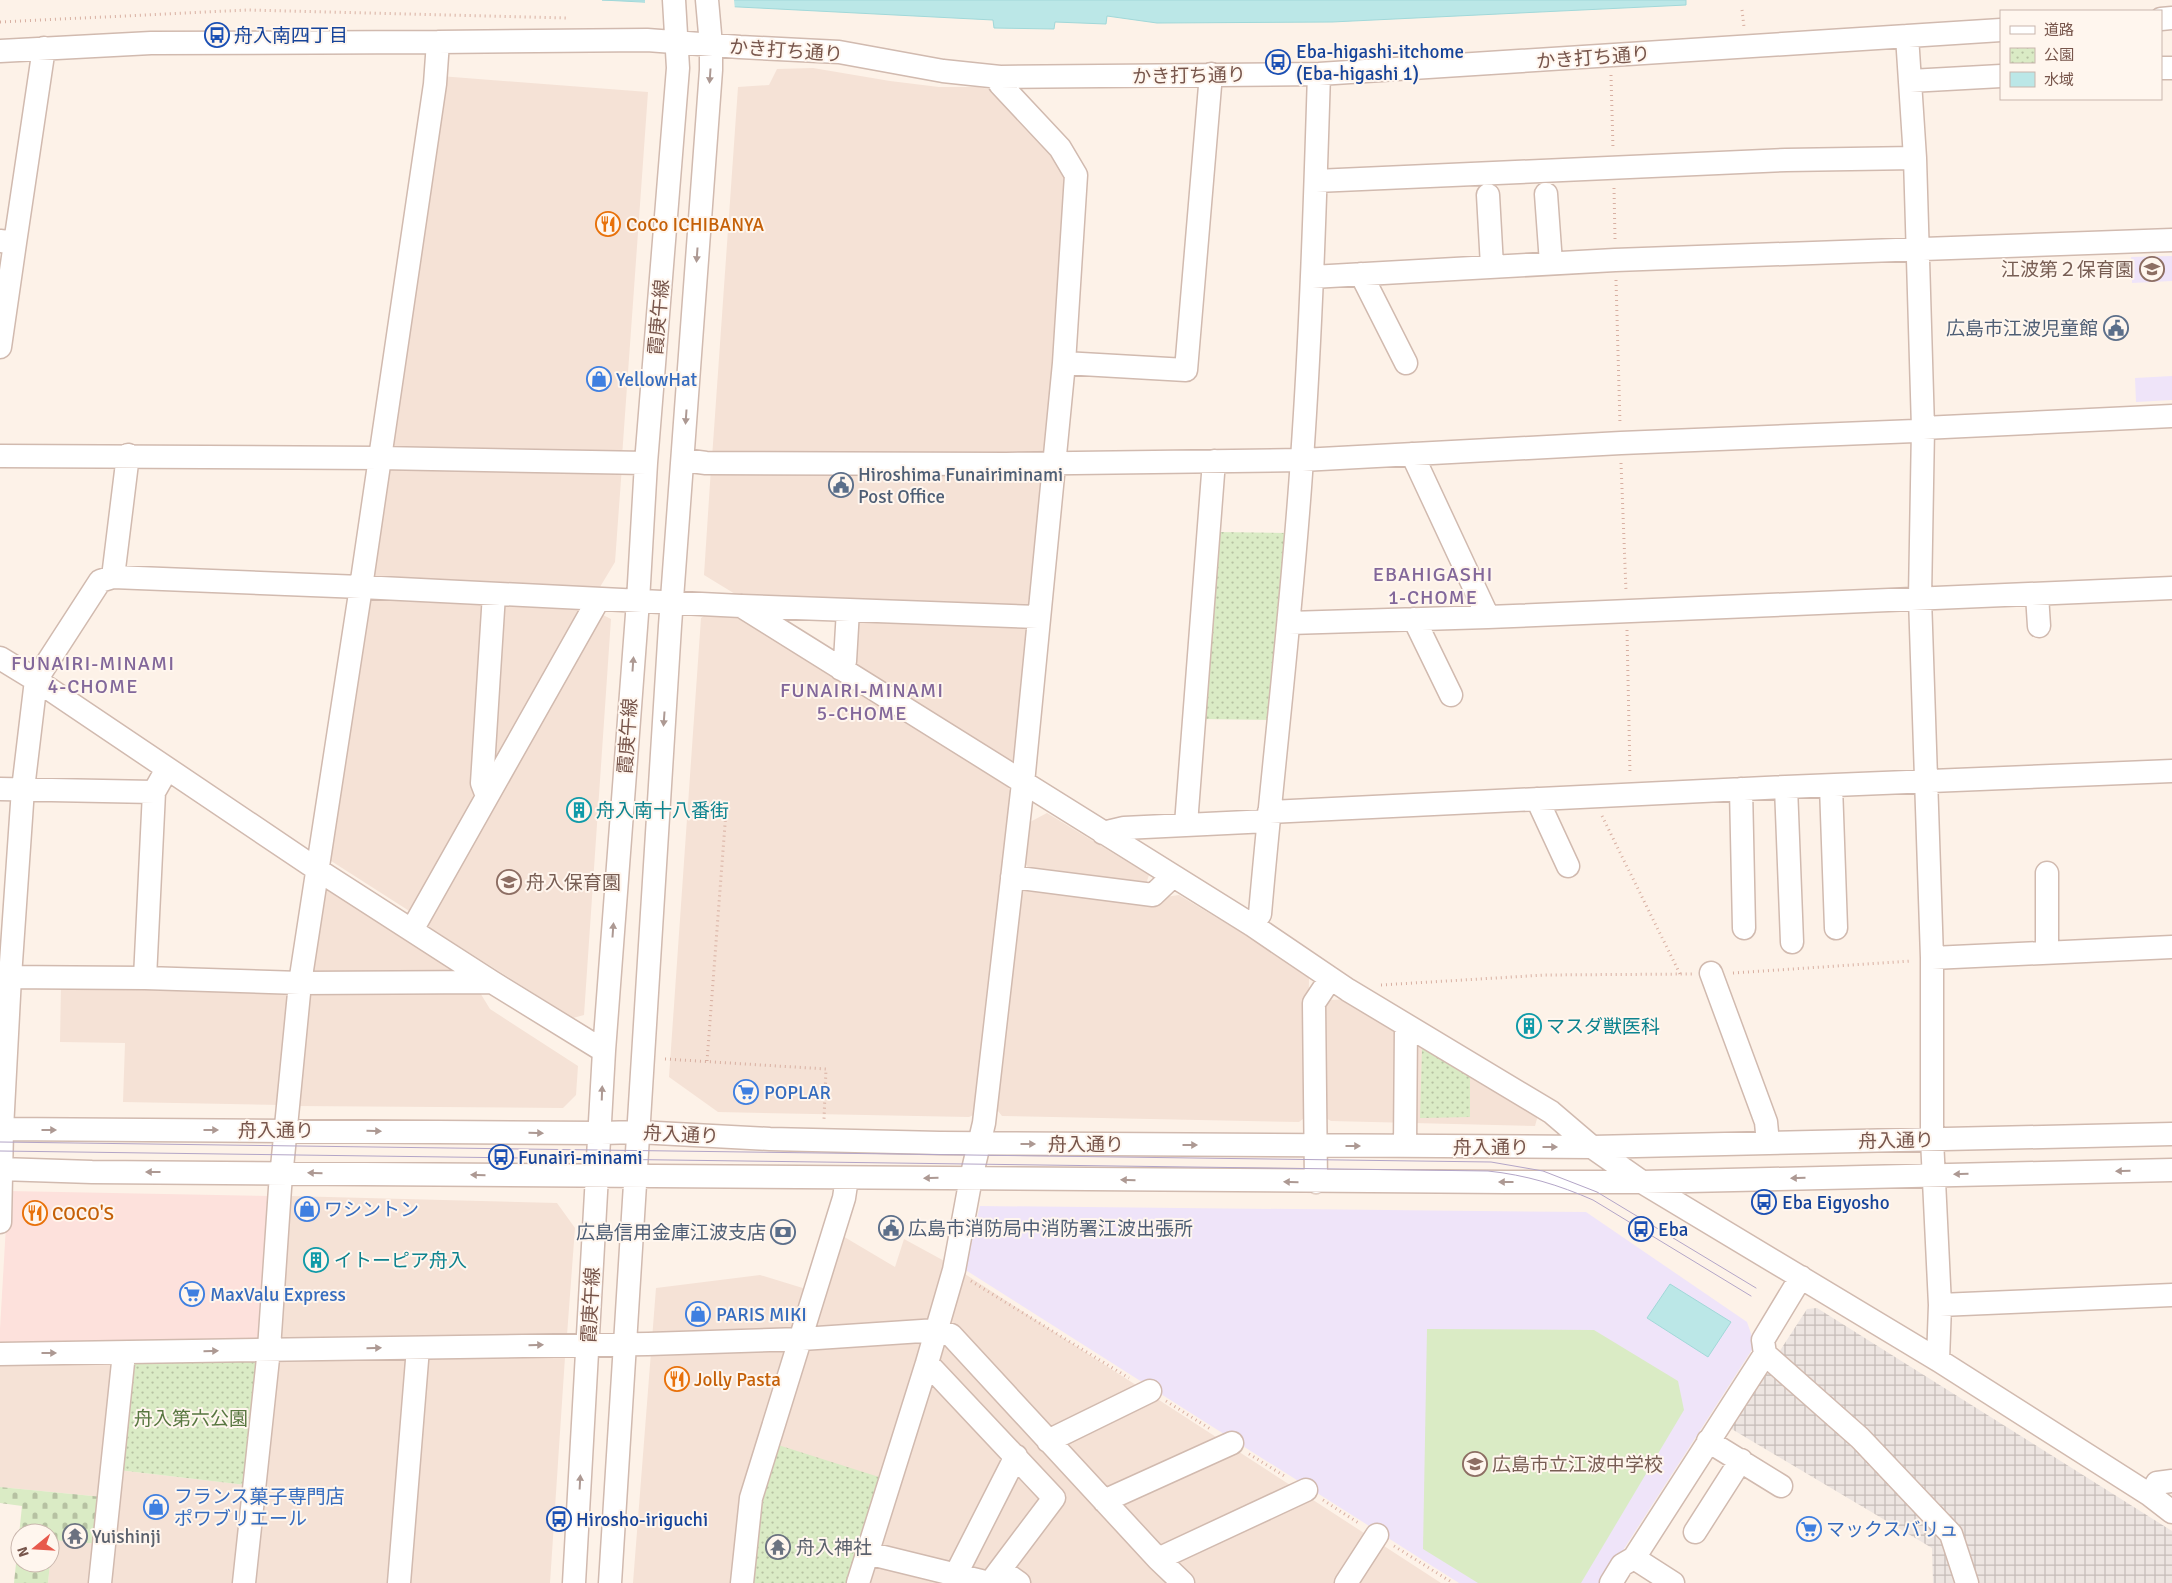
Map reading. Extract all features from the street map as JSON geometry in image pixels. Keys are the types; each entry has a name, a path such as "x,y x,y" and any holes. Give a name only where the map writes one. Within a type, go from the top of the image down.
{"street":[{"name":"霞庚午線","path":"574,1583 601,1133 604,1051 638,601 646,463 677,88 678,42 675,4"},
{"path":"610,1583 672,602 711,45 707,5"},
{"name":"かき打ち通り","path":"0,51 151,42 647,40 838,52 943,71 1000,77 1319,74 2000,30"},
{"path":"1907,36 1915,158 1916,249 1923,428 1920,598 1932,959 1932,1139 1940,1305 1938,1360"},
{"path":"244,1583 269,1349 282,1172 300,983 361,587 435,84 438,42"},
{"path":"0,347 7,242 44,48"},
{"path":"1064,363 1186,370 1211,74"},
{"path":"1252,926 1260,914 1268,817 1289,623 1302,460 1312,277 1319,74"},
{"path":"1910,81 2000,76"},
{"path":"858,1583 927,1364 954,1270 971,1178 984,1123 1023,783 1064,363 1076,175 1060,148 1000,84 1000,77"},
{"path":"1316,181 1786,160 1915,158"},
{"path":"1488,194 1492,266"},
{"path":"1546,194 1551,263"},
{"path":"1312,277 1551,263 2172,240"},
{"path":"1361,274 1406,363"},
{"path":"682,460 706,463 1054,463 1302,460 1915,431 1923,428 2172,416"},
{"path":"1412,454 1488,617"},
{"path":"0,456 128,455 646,463"},
{"path":"113,577 128,455"},
{"path":"1186,824 1214,461"},
{"path":"0,1222 5,977 23,789 36,680 100,582 113,577 361,587 598,600 1038,617"},
{"path":"1289,623 1488,617 2172,588"},
{"path":"487,796 482,783 494,594"},
{"path":"2037,595 2039,626"},
{"path":"412,930 598,600"},
{"path":"741,606 1252,926 1339,984 1550,1112 1592,1147 1642,1182 1938,1360 2150,1495 2172,1512"},
{"path":"841,669 845,661 848,610"},
{"path":"1414,619 1451,695"},
{"path":"0,658 36,680 318,870 492,982 604,1051"},
{"path":"145,978 154,792 167,769"},
{"path":"1103,833 1124,828 1537,799 2172,771"},
{"path":"1832,786 1836,928"},
{"path":"1786,787 1792,942"},
{"path":"0,789 154,792"},
{"path":"1741,789 1744,928"},
{"path":"1537,799 1568,866"},
{"path":"2047,873 2047,952"},
{"path":"1012,878 1153,895 1172,876"},
{"path":"1932,959 2172,947"},
{"path":"1711,973 1766,1122 1768,1143"},
{"path":"5,977 145,978 300,983 492,982"},
{"path":"1316,1182 1314,1003 1339,984"},
{"path":"1405,1146 1406,1025"},
{"name":"舟入通り","path":"1,1129 638,1132 770,1139 979,1143 1592,1147 2172,1134"},
{"name":"舟入通り","path":"1,1169 92,1172 282,1172 1316,1182 1642,1182 2172,1170"},
{"path":"742,1583 751,1498 802,1339 844,1198 847,1178"},
{"path":"1801,1278 1763,1340 1765,1354 1860,1438 1951,1534 1967,1583"},
{"path":"1940,1305 2172,1295"},
{"path":"0,1354 588,1345 802,1339 937,1330 951,1335 1158,1559 1183,1583"},
{"path":"399,1583 418,1348"},
{"path":"100,1583 124,1353"},
{"path":"1611,1583 1622,1565 1634,1558 1765,1354"},
{"path":"927,1364 1054,1498 994,1579"},
{"path":"1048,1441 1150,1391"},
{"path":"1708,1441 1781,1486"},
{"path":"1104,1501 1232,1443"},
{"path":"955,1576 1016,1456"},
{"path":"1695,1532 1741,1460"},
{"path":"2150,1495 2157,1483 2172,1481"},
{"path":"1158,1559 1306,1490"},
{"path":"1346,1583 1377,1535"},
{"path":"867,1553 955,1576 1019,1583"},
{"path":"1634,1558 1673,1583"}],"path":[{"path":"0,22 248,10 573,18"},
{"path":"1592,796 1680,974"},
{"path":"707,1061 727,798"},
{"path":"1339,984 1377,985 1498,976 1711,973 1932,959"},
{"path":"665,1059 826,1069 824,1120"},
{"path":"954,1270 1150,1391 1453,1583"}],"shaded area":[{"path":"813,68 890,81 939,87 978,87 999,91 1060,154 1069,181 1045,452 712,458 738,87 769,85 777,69"},
{"path":"440,76 648,92 622,457 391,455"},
{"name":"江波第２保育園","path":"2172,256 2172,281 2132,283 2131,257"},
{"path":"2172,376 2172,400 2136,402 2135,378"},
{"path":"622,466 615,562 597,592 376,583 369,575 386,467"},
{"path":"711,468 1036,473 1042,477 1028,606 740,597 704,575"},
{"path":"374,593 483,600 477,802 414,914 328,859 365,599"},
{"path":"585,603 491,775 500,606"},
{"path":"713,610 737,612 1005,781 1013,797 978,1113 969,1117 718,1112 669,1077 701,618"},
{"path":"599,613 611,619 584,1015 573,1018 424,924"},
{"path":"853,621 1022,623 1026,630 1013,763 851,664"},
{"path":"1047,813 1149,875 1145,887 1030,871 1024,861 1030,822"},
{"path":"326,884 468,971 314,973 309,967"},
{"path":"1022,887 1151,899 1179,895 1302,969 1309,978 1307,1116 1299,1122 1002,1116 994,1106"},
{"path":"61,985 281,990 289,998 281,1105 123,1102 125,1043 60,1042"},
{"path":"479,991 490,1009 578,1066 576,1095 563,1108 295,1106 307,994"},
{"path":"1349,999 1538,1115 1535,1126 1331,1121 1322,1116 1324,1006 1330,1000"},
{"path":"8,1191 272,1196 263,1337 255,1344 3,1346 0,1342 0,1329"},
{"path":"290,1196 557,1203 575,1228 567,1335 285,1340 278,1333"},
{"name":"広島市立江波中学校","path":"980,1206 1586,1212 1747,1322 1755,1345 1602,1583 1459,1583 964,1269"},
{"path":"841,1235 895,1267 904,1239 948,1263 1441,1583 633,1583 656,1288 760,1275 819,1293"},
{"path":"1817,1308 2172,1531 2172,1583 1933,1583 1932,1548 1730,1428 1807,1309"},
{"path":"561,1353 565,1357 550,1583 404,1583 424,1361 431,1354"},
{"path":"407,1355 396,1583 254,1583 275,1362 282,1356"},
{"path":"109,1357 116,1365 103,1497 0,1487 0,1360"},
{"path":"118,1470 246,1485 236,1583 106,1583"},
{"path":"60,1541 99,1544 95,1583 48,1583 49,1573 60,1573"}],"green space":[{"path":"1215,532 1286,533 1272,720 1200,719"},
{"path":"1422,1048 1470,1076 1470,1117 1420,1118"},
{"path":"1427,1329 1594,1330 1678,1381 1684,1410 1581,1583 1478,1583 1423,1549"},
{"name":"舟入第六公園","path":"251,1356 257,1364 246,1485 118,1470 128,1367 137,1359"},
{"path":"775,1444 879,1477 847,1583 747,1583 751,1512"},
{"name":"Yuishinji","path":"0,1487 103,1497 99,1544 60,1541 60,1523 20,1523 22,1506 0,1503"},
{"name":"Yuishinji","path":"15,1573 49,1573 48,1583 14,1583"}],"water":[{"path":"602,0 1686,0 1686,5 1332,22 1157,23 1107,16 1106,24 1055,22 1054,29 994,28 993,20"},
{"path":"1670,1284 1731,1322 1708,1357 1647,1318"}],"pier":[{"path":"645,0 734,0 735,10 645,5"}],"tram line":[{"path":"0,1142 1491,1162 1543,1171 1597,1192 1756,1288"},
{"path":"0,1151 1488,1171 1542,1181 1593,1200 1751,1296"}],"place":[{"name":"舟入南四丁目","path":"217,35"},
{"name":"Eba-higashi-itchome (Eba-higashi 1)","path":"1278,62"},
{"name":"CoCo ICHIBANYA","path":"608,224"},
{"name":"江波第２保育園","path":"2152,269"},
{"name":"広島市江波児童館","path":"2116,328"},
{"name":"YellowHat","path":"599,379"},
{"name":"Hiroshima Funairiminami Post Office","path":"841,485"},
{"name":"舟入南十八番街","path":"579,810"},
{"name":"舟入保育園","path":"509,882"},
{"name":"マスダ獣医科","path":"1529,1026"},
{"name":"POPLAR","path":"746,1092"},
{"name":"Funairi-minami","path":"501,1157"},
{"name":"Eba Eigyosho","path":"1764,1202"},
{"name":"ワシントン","path":"307,1209"},
{"name":"COCO'S","path":"35,1213"},
{"name":"広島市消防局中消防署江波出張所","path":"891,1228"},
{"name":"Eba","path":"1641,1229"},
{"name":"広島信用金庫江波支店","path":"783,1232"},
{"name":"イトーピア舟入","path":"316,1260"},
{"name":"MaxValu Express","path":"192,1294"},
{"name":"PARIS MIKI","path":"698,1314"},
{"name":"Jolly Pasta","path":"677,1379"},
{"name":"広島市立江波中学校","path":"1475,1464"},
{"name":"フランス菓子専門店 ポワブリエール","path":"156,1507"},
{"name":"Hirosho-iriguchi","path":"559,1519"},
{"name":"マックスバリュ","path":"1809,1529"},
{"name":"Yuishinji","path":"75,1536"},
{"name":"舟入神社","path":"778,1547"}],"district":[{"name":"EBAHIGASHI 1-CHOME","path":"1433,586"},
{"name":"FUNAIRI-MINAMI 4-CHOME","path":"93,674"},
{"name":"FUNAIRI-MINAMI 5-CHOME","path":"862,702"}]}
